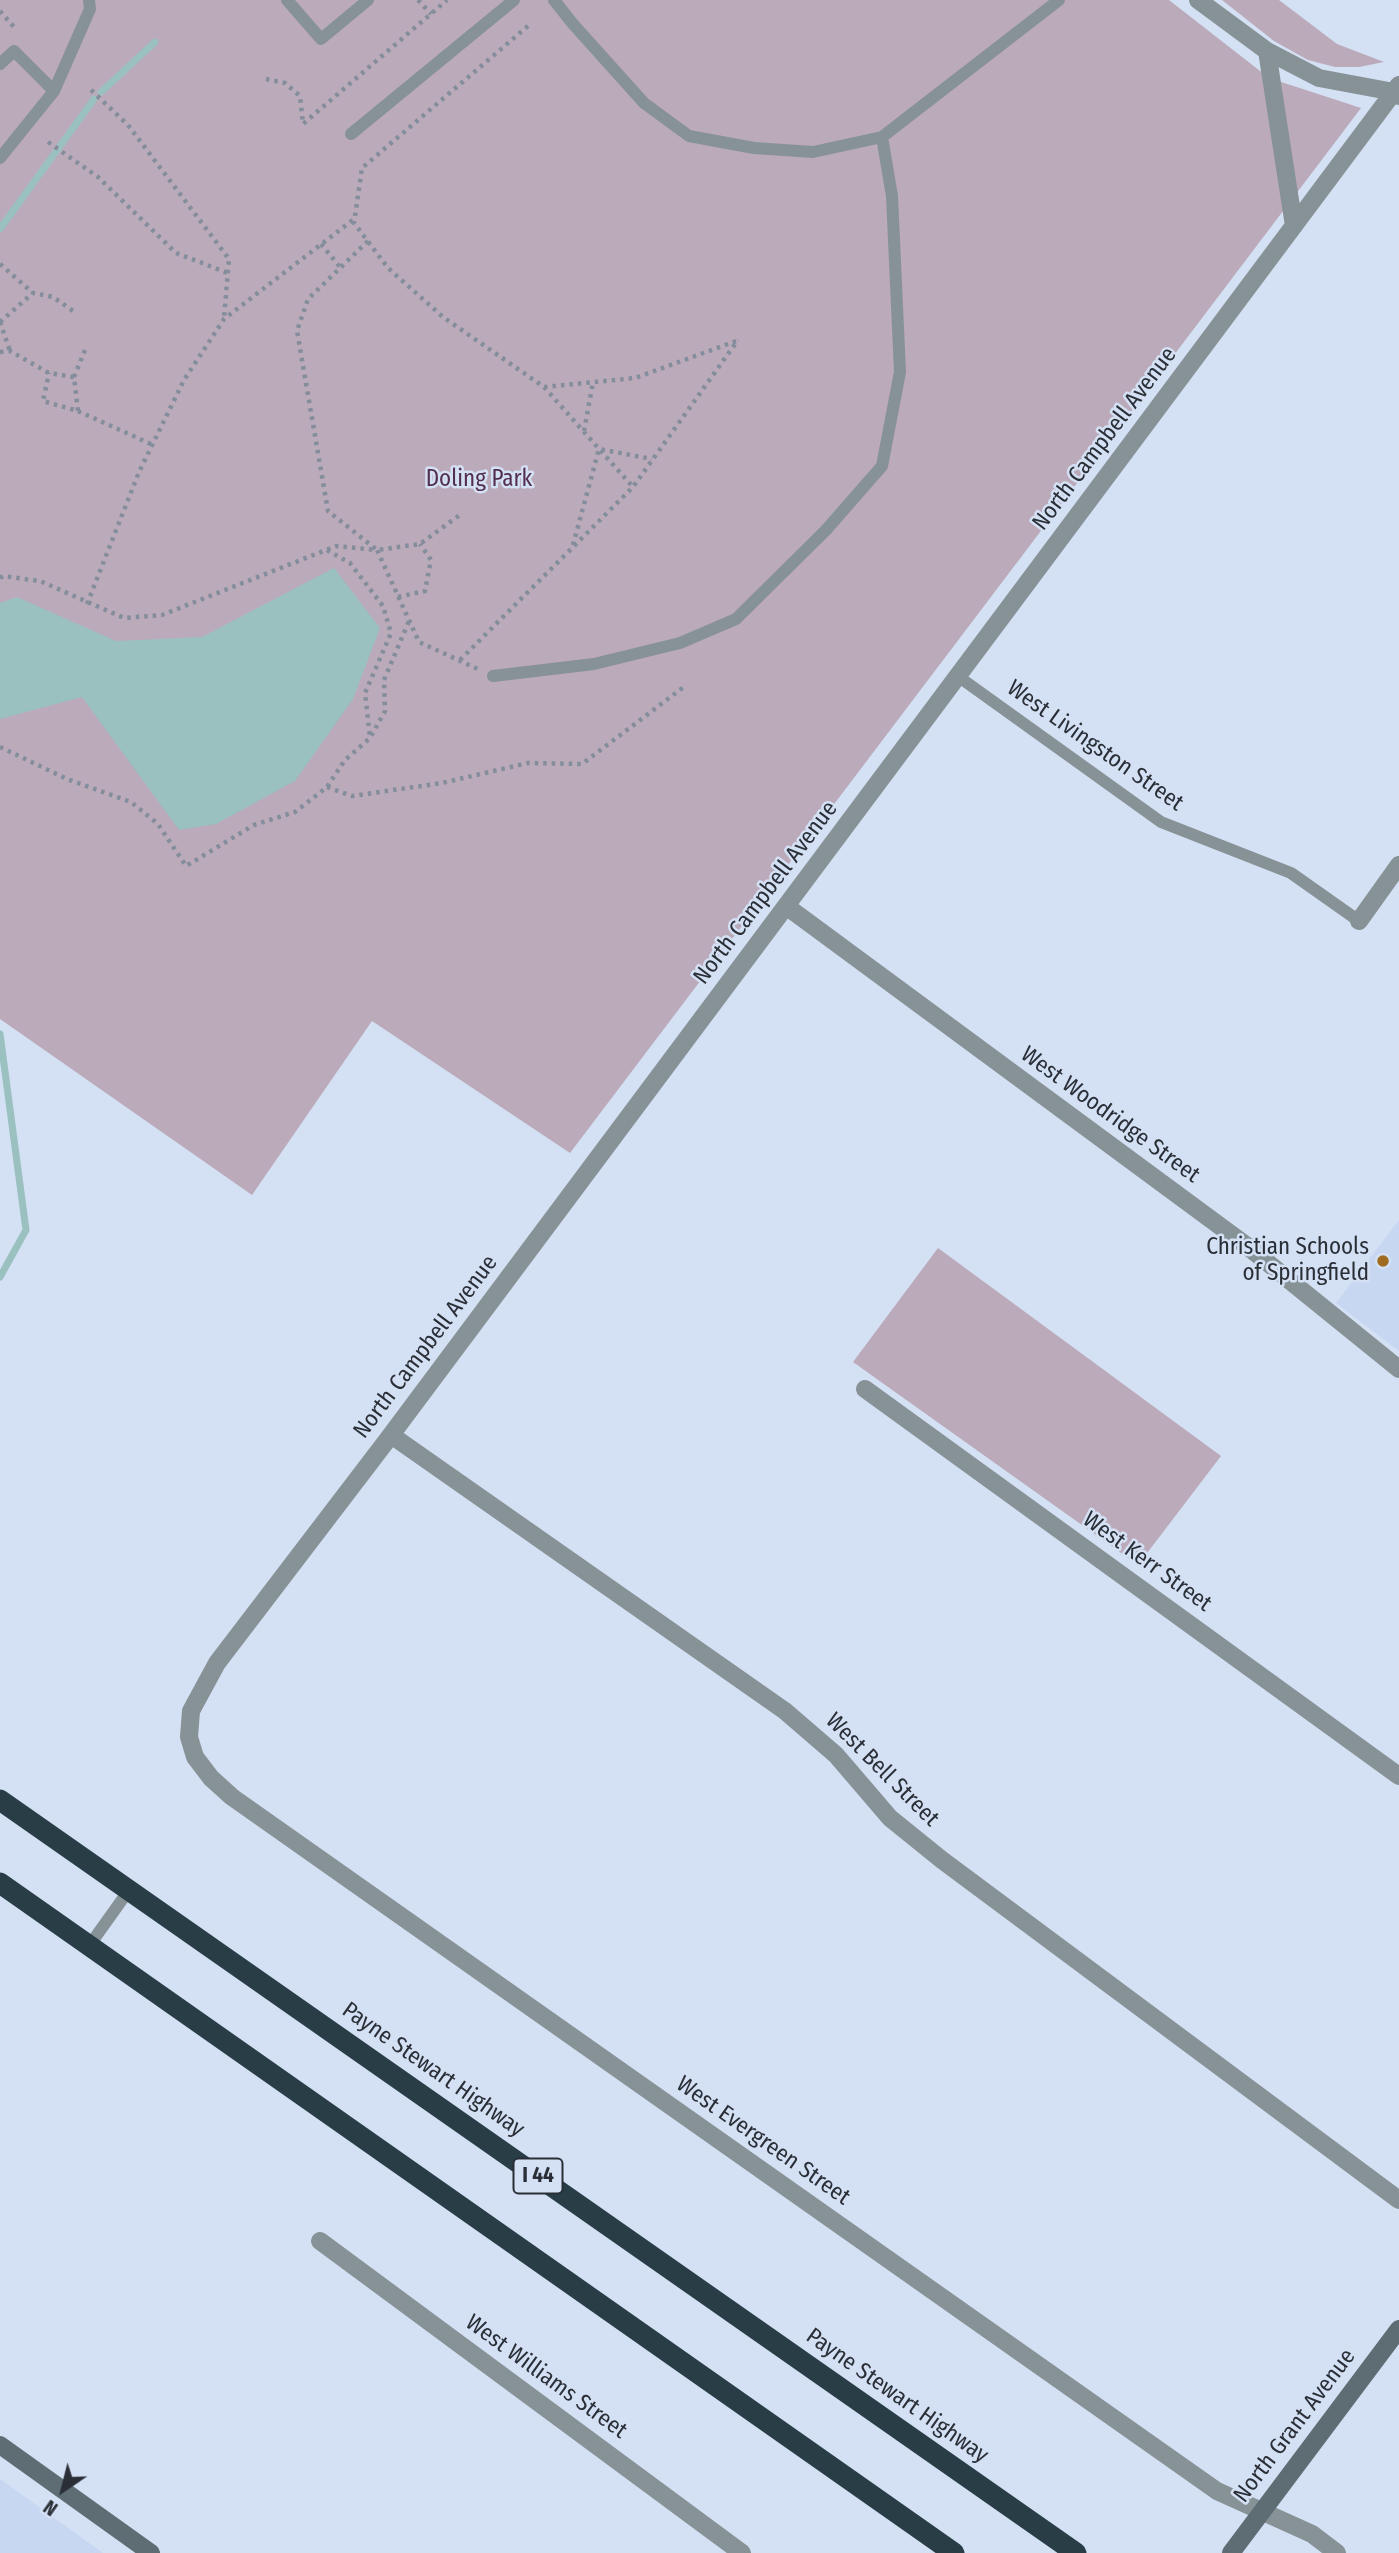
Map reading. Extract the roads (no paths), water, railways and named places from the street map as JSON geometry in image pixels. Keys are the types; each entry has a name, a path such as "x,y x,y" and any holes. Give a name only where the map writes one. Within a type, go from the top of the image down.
{"highway":[{"name":"Payne Stewart Highway","path":"0,1800 1076,2553"},
{"path":"0,1883 954,2553"}],"main road":[{"name":"North Grant Avenue","path":"1231,2553 1399,2329"},
{"path":"0,2445 151,2553"}],"street":[{"path":"1198,0 1267,51 1319,78 1397,91"},
{"path":"1267,51 1294,226"},
{"name":"North Campbell Avenue","path":"189,1737 191,1712 217,1663 391,1435 1397,91"},
{"path":"1359,921 1399,865"},
{"name":"West Woodridge Street","path":"786,906 1248,1246 1399,1370"},
{"name":"West Kerr Street","path":"865,1389 1399,1776"},
{"name":"West Bell Street","path":"391,1435 786,1711 836,1755 890,1818 942,1860 1399,2200"},
{"name":"West Evergreen Street","path":"189,1737 195,1757 203,1768 233,1797 1217,2491 1312,2534 1337,2553"},
{"name":"West Williams Street","path":"320,2241 742,2553"}],"lane":[{"path":"0,158 54,91 90,9 89,0"},
{"path":"287,0 321,39 368,0"},
{"path":"351,134 514,0"},
{"path":"554,0 644,103 689,136 754,148 813,152 882,137 1059,0"},
{"path":"0,64 14,51 54,91"},
{"path":"493,676 594,664 680,643 736,619 826,530 882,466 901,372 892,196 882,137"},
{"name":"West Livingston Street","path":"959,677 1161,822 1291,873 1359,921"},
{"path":"89,1946 129,1890"}],"waterway":[{"path":"101,92 155,42"},
{"path":"0,229 94,99"},
{"path":"0,1034 26,1230 0,1277"}],"place":[{"name":"Christian Schools of Springfield","path":"1383,1261"}],"park label":[{"name":"Doling Park","path":"479,480"}]}
